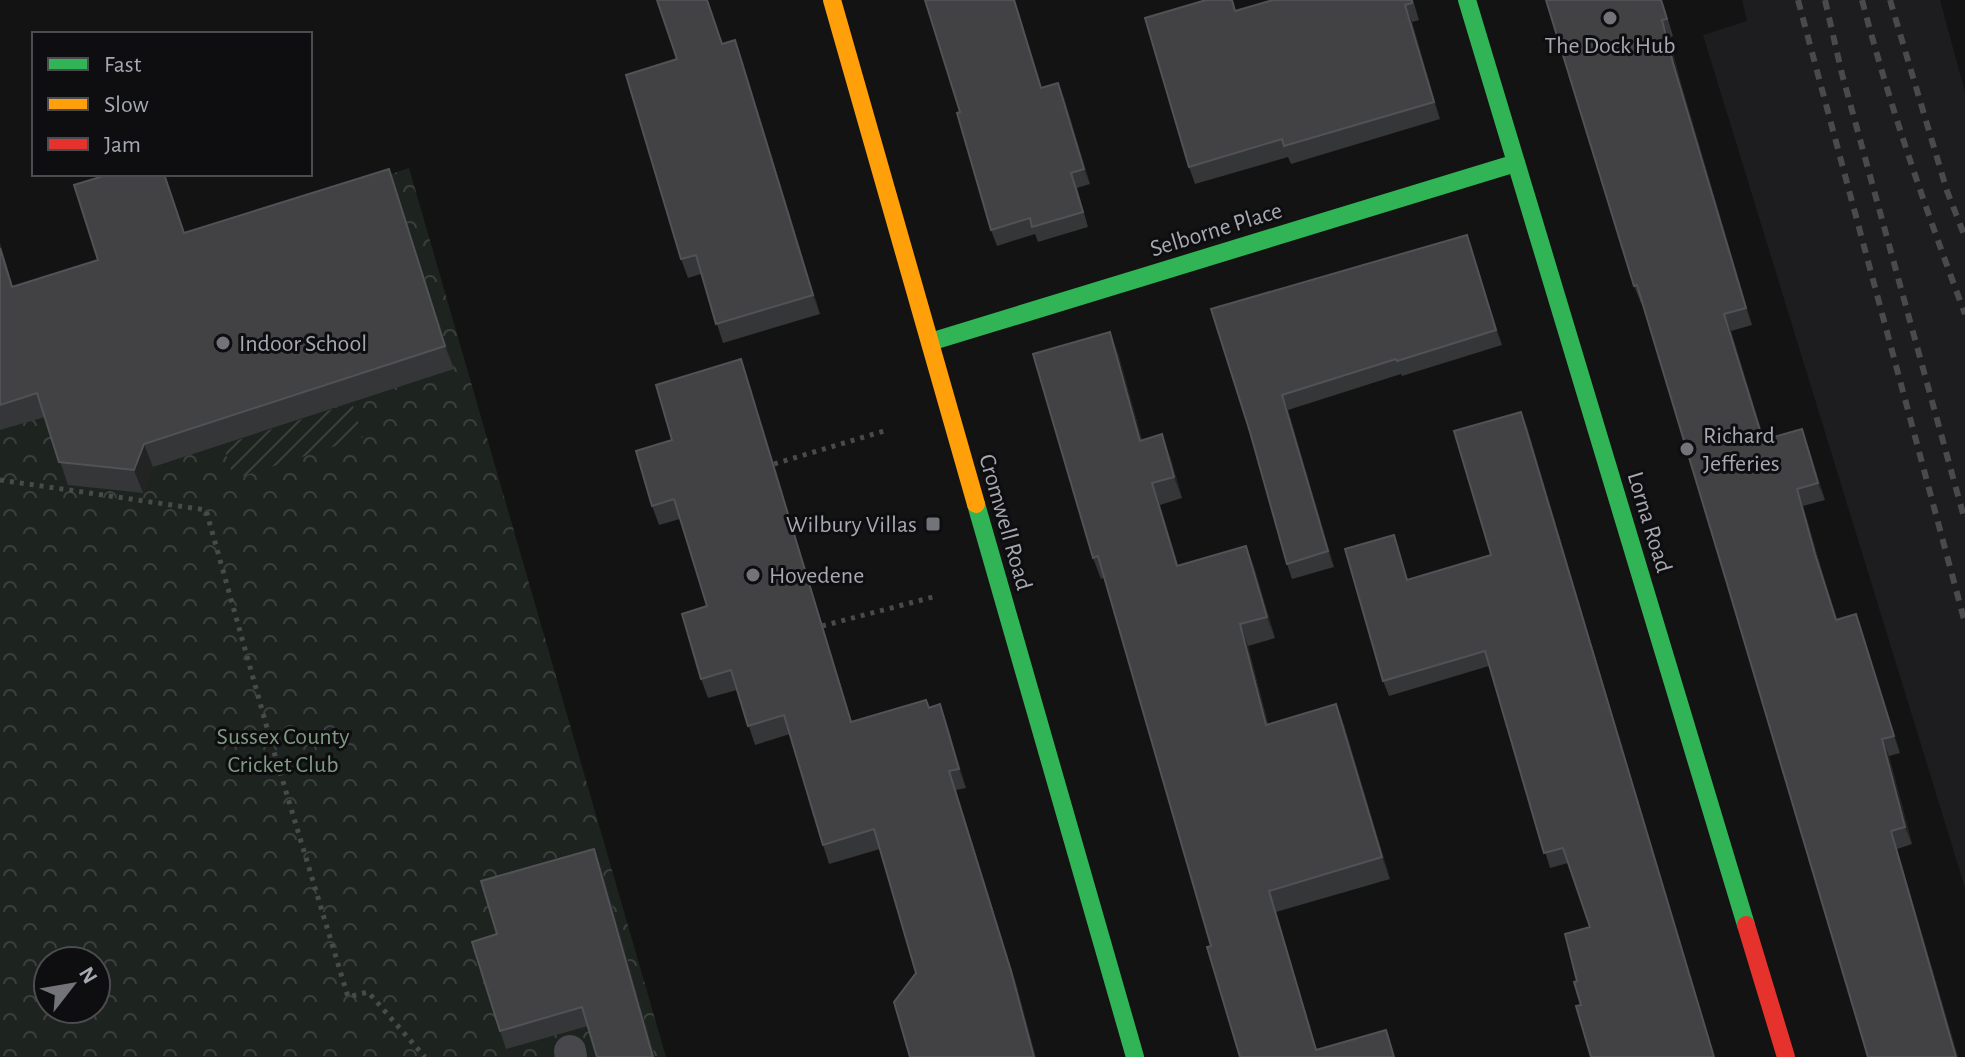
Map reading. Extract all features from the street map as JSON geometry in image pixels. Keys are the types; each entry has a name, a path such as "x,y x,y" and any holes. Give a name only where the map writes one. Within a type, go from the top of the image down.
{"street":[{"name":"Cromwell Road","path":"832,0 1135,1057"},
{"name":"Lorna Road","path":"1467,0 1786,1057"},
{"name":"Selborne Place","path":"930,342 1516,163"}],"path":[{"path":"774,464 884,431"},
{"path":"0,480 206,510 271,742 348,997 368,992 425,1057"},
{"path":"822,626 933,597"}],"shaded area":[{"path":"1742,0 1940,0 1965,92 1965,888 1703,35 1747,21"}],"green space":[{"name":"Sussex County Cricket Club","path":"409,168 666,1057 0,1057 0,306"},
{"path":"352,403 363,437 234,479 223,445"}],"building":[{"path":"657,0 707,0 722,44 735,40 813,295 716,324 696,255 681,259 626,75 677,59"},
{"path":"925,0 1014,0 1041,88 1058,83 1084,169 1071,173 1083,212 1032,227 1030,218 991,230 957,113 960,112"},
{"path":"1206,0 1232,0 1235,11 1273,0 1412,0 1412,3 1405,5 1434,102 1284,146 1282,139 1189,167 1145,18"},
{"path":"1546,0 1661,0 1667,19 1662,20 1673,63 1746,308 1724,314 1763,440 1802,429 1818,483 1797,489 1815,554 1836,620 1856,614 1894,736 1882,739 1905,827 1891,831 1956,1057 1868,1057 1637,285 1634,286"},
{"name":"Indoor School","path":"389,169 445,346 144,444 134,470 59,462 37,393 0,405 0,248 12,287 98,260 74,185 103,176 165,176 184,233"},
{"path":"1467,235 1496,330 1282,395 1328,551 1287,564 1211,309"},
{"path":"1110,332 1140,441 1162,434 1174,477 1152,483 1177,566 1246,546 1267,617 1240,624 1266,725 1336,704 1382,857 1269,891 1316,1050 1386,1030 1394,1057 1240,1057 1098,556 1093,558 1033,354"},
{"path":"741,359 851,722 926,700 929,708 940,704 959,769 949,771 1011,971 1034,1057 910,1057 894,1002 916,973 874,829 823,845 784,715 748,726 731,670 701,679 682,614 707,606 674,499 652,506 636,451 672,440 656,385"},
{"path":"1521,412 1714,1057 1591,1057 1576,1006 1581,1005 1565,934 1590,927 1563,848 1544,853 1485,651 1383,681 1345,549 1394,535 1407,580 1491,555 1454,431"},
{"path":"594,849 653,1057 597,1057 582,1007 500,1031 472,942 497,934 481,881"}],"railway":[{"path":"1798,0 1965,623"},
{"path":"1825,0 1842,74 1965,521"},
{"path":"1862,0 1909,158 1965,314"},
{"path":"1890,0 1947,191 1965,237"}],"traffic: fast":[{"path":"1467,0 1746,925"},
{"path":"930,342 1516,163"},
{"path":"976,504 1135,1057"}],"traffic: slow":[{"path":"832,0 976,504"}],"traffic: jam":[{"path":"1746,925 1786,1057"}],"place":[{"name":"The Dock Hub","path":"1610,18"},
{"name":"Indoor School","path":"223,343"},
{"name":"Richard Jefferies","path":"1687,449"},
{"name":"Wilbury Villas","path":"933,524"},
{"name":"Hovedene","path":"753,575"}]}
